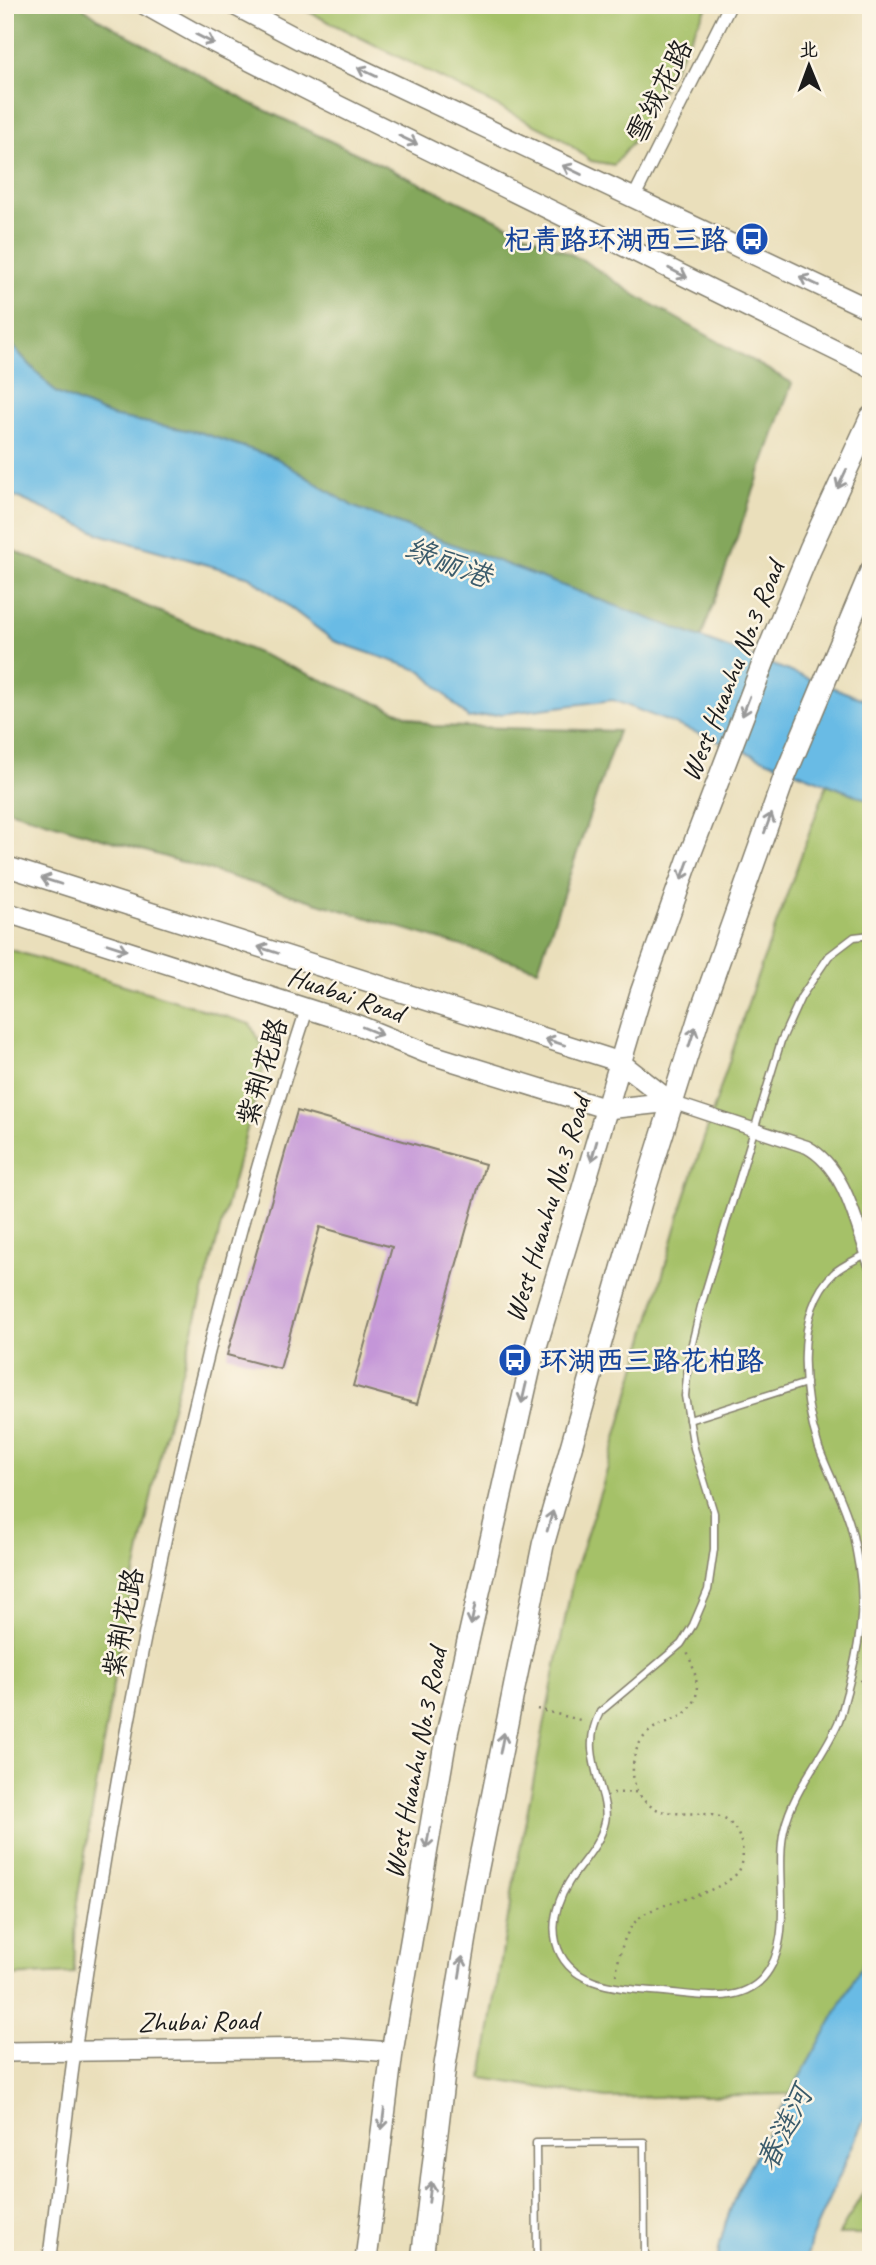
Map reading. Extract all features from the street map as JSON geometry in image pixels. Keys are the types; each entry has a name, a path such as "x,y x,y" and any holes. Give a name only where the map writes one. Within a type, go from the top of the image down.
{"main road":[{"path":"145,5 323,98 871,368"},
{"path":"234,5 304,42 871,310"},
{"name":"West Huanhu No.3 Road","path":"366,2260 392,2052 446,1738 531,1363 641,993 767,653 810,549 871,417"},
{"path":"422,2260 444,2065 475,1882 543,1545 671,1102 783,781 871,571"},
{"name":"Huabai Road","path":"5,866 620,1062"},
{"name":"Huabai Road","path":"5,912 358,1025 426,1053 607,1110 671,1102"},
{"path":"620,1062 671,1102"},
{"name":"Zhubai Road","path":"5,2052 337,2048 392,2052"}],"street":[{"name":"雪绒花路","path":"633,199 730,5"},
{"name":"紫荆花路","path":"49,2260 74,2051 110,1820 154,1591 194,1416 240,1235 307,1009"},
{"path":"671,1102 819,1153 831,1168 851,1205 869,1256"}],"lane":[{"path":"869,1256 835,1271 822,1287 811,1310 805,1344 806,1383 819,1446 849,1521 860,1571 863,1618 857,1656 839,1721 796,1797 784,1830 781,1868 782,1925 776,1956 763,1979 744,1990 716,1998 596,1983 573,1971 559,1957 553,1932 556,1909 567,1884 597,1841 605,1823 606,1810 590,1751 594,1724 600,1713 681,1644 693,1625 708,1590 715,1549 714,1513 694,1448 685,1396 689,1356 781,1041 802,997 830,956 854,937 871,935"},
{"path":"690,1420 806,1383"},
{"path":"537,2260 536,2143 644,2142 645,2260"}],"path":[{"path":"615,1986 621,1948 628,1929 639,1916 659,1905 705,1892 722,1884 738,1873 743,1860 741,1844 734,1827 719,1815 666,1814 647,1805 633,1779 633,1760 641,1742 650,1731 681,1716 692,1706 698,1689 695,1671 681,1644"},
{"path":"537,1709 594,1724"},
{"path":"602,1794 638,1792"}],"green space":[{"path":"5,5 80,5 99,19 254,105 583,260 637,296 792,383 701,638 354,507 276,458 202,433 111,416 56,393 5,338"},
{"path":"295,5 708,5 635,139 614,165 591,161 561,138"},
{"path":"5,547 432,726 618,731 538,969 5,809"},
{"path":"827,784 871,801 871,1947 790,2094 606,2098 482,2078 514,1880 574,1573 603,1484 684,1200 752,991"},
{"path":"5,948 250,1024 267,1055 164,1437 118,1654 76,1908 74,1973 5,1976"},
{"path":"871,2179 871,2234 839,2234"}],"water":[{"name":"绿丽港","path":"5,338 56,393 111,416 202,433 276,458 354,507 871,702 871,801 613,700 468,718 422,671 334,641 250,577 103,535 5,492"},
{"name":"春涟河","path":"871,1947 871,2112 865,2117 812,2237 806,2260 717,2260 728,2216 745,2176"}],"building":[{"path":"297,1111 485,1164 417,1404 353,1386 392,1247 320,1227 280,1369 227,1355"}],"place":[{"name":"杞青路环湖西三路","path":"752,239"},
{"name":"环湖西三路花柏路","path":"515,1360"}]}
